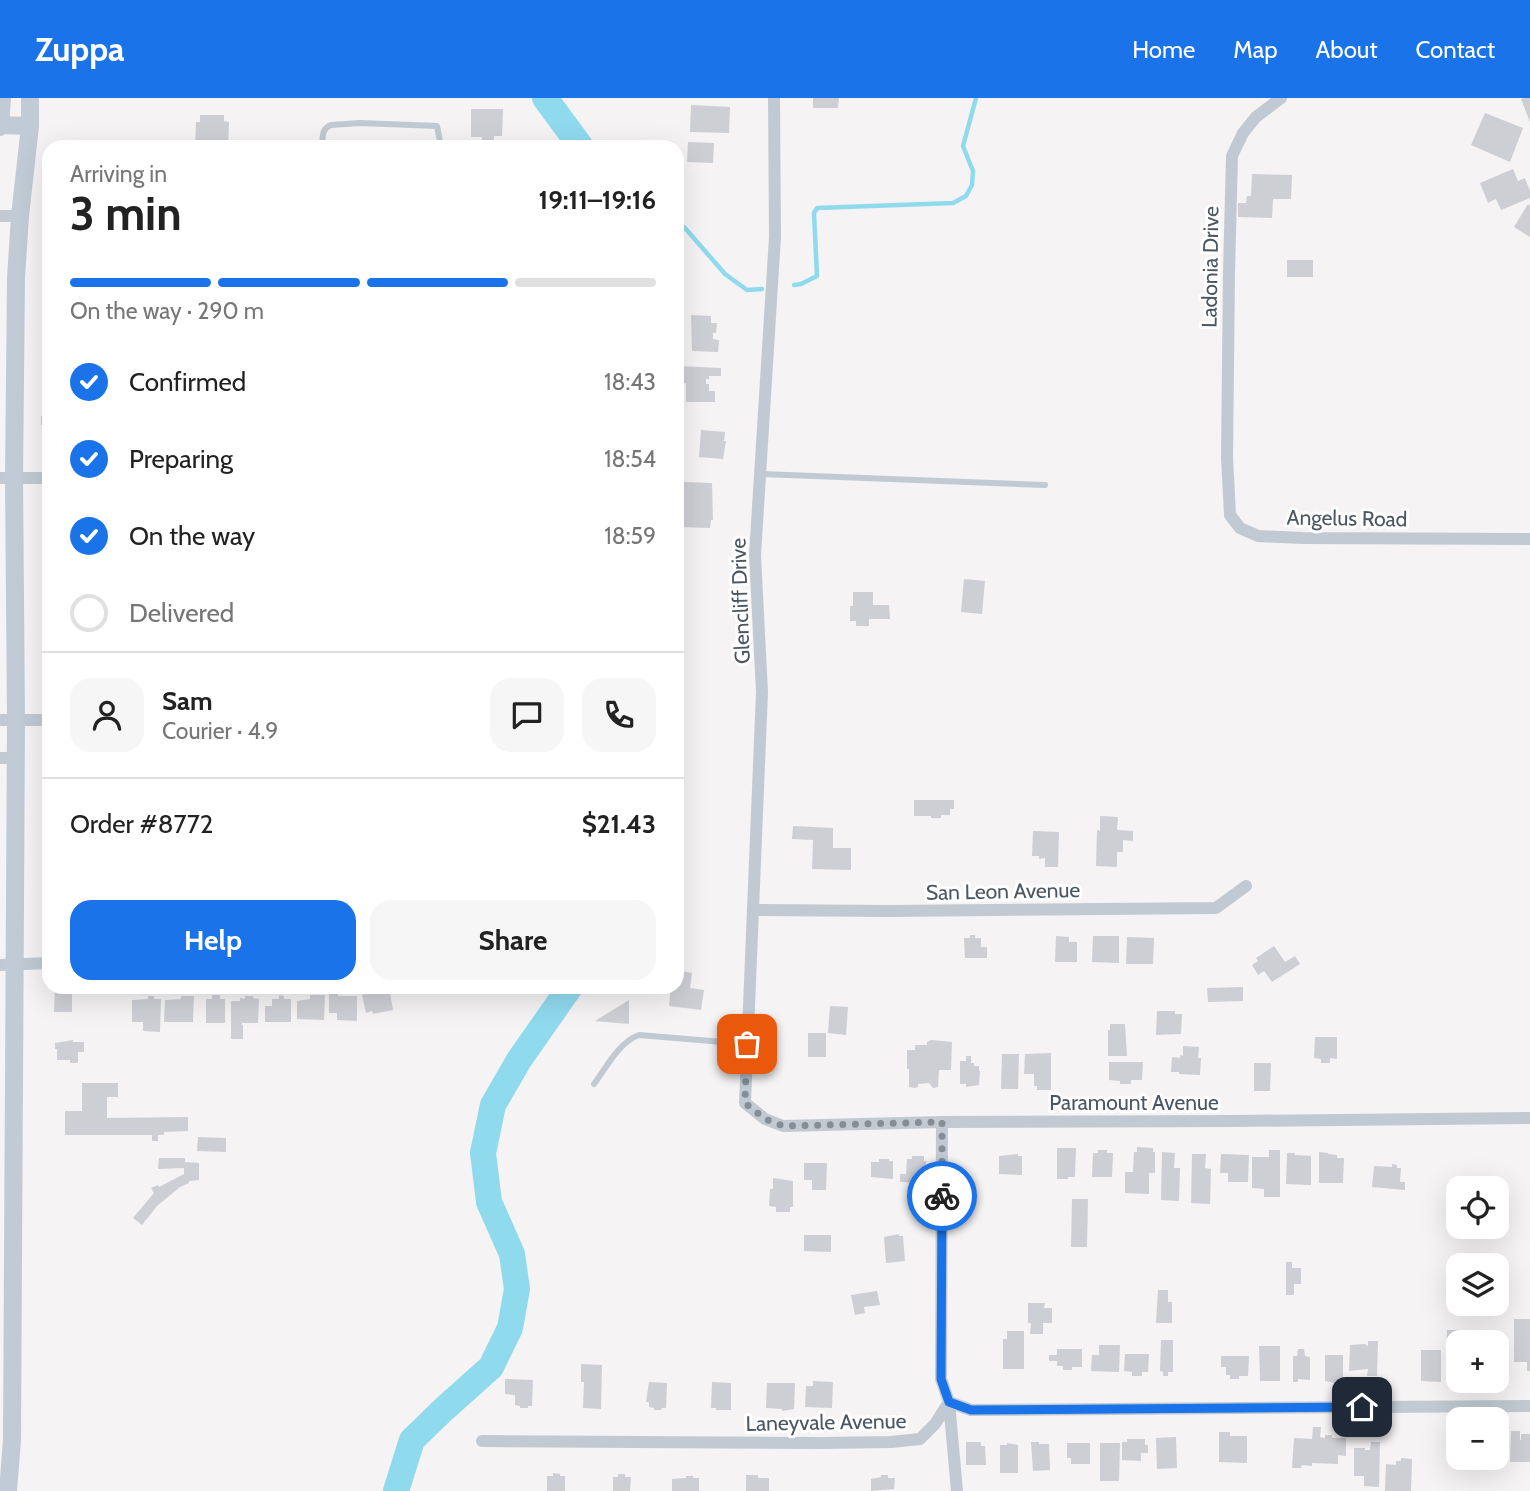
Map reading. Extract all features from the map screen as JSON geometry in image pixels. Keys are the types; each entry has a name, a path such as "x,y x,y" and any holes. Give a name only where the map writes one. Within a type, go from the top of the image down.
{"main road":[{"path":"2,98 0,126 30,126"},
{"path":"8,1491 7,478 16,278 30,126 30,98"}],"street":[{"name":"Glencliff Drive","path":"745,1103 762,692 755,555 775,237 774,98"},
{"name":"Ladonia Drive","path":"1227,457 1232,156 1243,133 1255,117 1281,98"},
{"path":"0,216 20,216"},
{"name":"Angelus Road","path":"1227,457 1230,515 1240,528 1258,536 1530,538"},
{"path":"7,478 42,478"},
{"path":"8,720 42,720"},
{"name":"San Leon Avenue","path":"753,910 1216,908 1246,886"},
{"path":"7,973 42,966"},
{"name":"Paramount Avenue","path":"745,1103 765,1119 783,1126 942,1122 1530,1118"},
{"path":"942,1122 941,1379 949,1402 957,1491"},
{"path":"949,1402 971,1410 1530,1406"},
{"name":"Laneyvale Avenue","path":"482,1441 891,1442 920,1439 935,1424 949,1402"}],"lane":[{"path":"322,140 327,126 360,123 437,126 440,140"},
{"path":"760,474 1045,485"},
{"path":"594,1084 618,1051 639,1035 747,1044"}],"building":[{"path":"813,98 839,98 838,108 813,108"},
{"path":"1530,98 1530,122 1521,99"},
{"path":"691,105 730,107 729,133 690,132"},
{"path":"471,109 503,109 502,136 494,136 494,140 471,137"},
{"path":"1485,113 1523,128 1510,162 1471,145"},
{"path":"200,115 224,115 224,121 229,122 228,140 195,140 196,122 200,122"},
{"path":"688,142 714,143 713,163 687,162"},
{"path":"1513,169 1518,181 1525,178 1530,198 1501,210 1496,199 1488,203 1480,183"},
{"path":"1252,174 1292,175 1291,199 1273,199 1272,218 1238,217 1238,203 1246,203 1247,196 1251,196"},
{"path":"1528,204 1530,206 1530,237 1514,227"},
{"path":"1287,260 1313,260 1313,277 1287,277"},
{"path":"691,315 711,316 711,323 717,323 713,339 719,340 718,352 692,351"},
{"path":"684,366 721,368 721,376 709,376 709,379 706,379 709,391 715,391 715,402 686,402"},
{"path":"701,430 725,432 723,459 699,457"},
{"path":"684,482 712,483 713,520 710,528 684,527"},
{"path":"964,579 985,581 982,614 961,612"},
{"path":"853,592 873,592 873,605 889,605 890,619 869,619 869,626 856,626 856,621 850,621"},
{"path":"914,800 954,800 954,809 950,809 950,815 941,815 941,818 914,816"},
{"path":"1100,816 1118,817 1117,830 1133,831 1133,841 1123,840 1123,852 1117,852 1117,867 1096,866"},
{"path":"793,826 833,828 833,848 851,848 851,870 812,869 813,840 792,839"},
{"path":"1033,831 1059,832 1058,867 1045,867 1045,858 1032,856"},
{"path":"970,935 981,938 981,947 987,947 987,958 965,958 964,938 970,938"},
{"path":"1056,936 1069,937 1069,942 1077,942 1077,962 1055,962"},
{"path":"1093,936 1119,936 1119,963 1092,962"},
{"path":"1127,937 1154,938 1153,964 1126,964"},
{"path":"1274,946 1285,962 1295,956 1300,964 1272,982 1264,971 1258,975 1252,965 1258,961 1256,958"},
{"path":"684,971 692,973 690,988 704,990 701,1010 669,1006 670,994 684,994"},
{"path":"1243,987 1243,1001 1208,1002 1207,988"},
{"path":"55,994 72,994 72,1012 54,1012"},
{"path":"329,994 357,996 357,1021 337,1020 337,1013 329,1013"},
{"path":"390,994 393,1010 366,1013 362,995"},
{"path":"212,995 220,995 220,999 225,999 225,1023 206,1023 206,999 212,999"},
{"path":"279,995 284,996 284,999 291,999 291,1022 265,1022 265,1006 272,1006 272,999 279,999"},
{"path":"310,995 325,995 324,1020 297,1019 297,1001 310,999"},
{"path":"148,996 161,999 160,1032 143,1031 143,1022 132,1022 132,1000 148,999"},
{"path":"181,996 194,996 193,1022 164,1022 165,1000 181,999"},
{"path":"245,996 259,999 258,1023 242,1023 243,1039 231,1039 231,1001 240,1001 240,998 245,999"},
{"path":"629,1000 629,1024 595,1021"},
{"path":"830,1006 848,1007 846,1035 828,1033"},
{"path":"1157,1011 1175,1011 1175,1014 1182,1014 1181,1034 1156,1035"},
{"path":"1110,1024 1125,1024 1127,1056 1108,1056"},
{"path":"808,1033 826,1033 826,1057 808,1057"},
{"path":"1315,1037 1337,1037 1337,1059 1330,1058 1330,1063 1321,1063 1321,1059 1314,1058"},
{"path":"73,1040 84,1042 84,1052 78,1052 78,1063 57,1060 55,1043"},
{"path":"931,1040 952,1042 951,1070 939,1070 938,1087 933,1088 929,1083 918,1084 915,1088 909,1087 907,1050 915,1050 915,1045 927,1045"},
{"path":"1183,1046 1199,1047 1200,1075 1171,1072 1172,1057 1183,1056"},
{"path":"1051,1053 1051,1090 1037,1090 1037,1086 1034,1086 1034,1074 1024,1074 1025,1054"},
{"path":"1002,1054 1019,1054 1018,1089 1001,1089"},
{"path":"966,1056 971,1056 974,1066 979,1066 979,1085 966,1087 966,1084 960,1084 960,1061 966,1061"},
{"path":"1109,1062 1143,1062 1142,1080 1120,1084 1120,1081 1109,1080"},
{"path":"1254,1063 1271,1063 1270,1091 1254,1091"},
{"path":"82,1083 118,1083 118,1097 107,1097 107,1118 188,1117 188,1131 164,1132 164,1135 158,1135 158,1141 152,1141 152,1135 65,1135 65,1111 82,1111"},
{"path":"198,1137 226,1138 226,1152 197,1151"},
{"path":"1137,1147 1153,1148 1155,1152 1155,1173 1149,1173 1149,1194 1125,1193 1125,1172 1133,1172 1134,1152 1137,1152"},
{"path":"1057,1148 1076,1148 1075,1177 1057,1179"},
{"path":"1098,1150 1113,1153 1112,1177 1092,1177 1093,1153 1098,1153"},
{"path":"1269,1150 1280,1150 1280,1197 1264,1197 1264,1189 1252,1188 1252,1157 1269,1157"},
{"path":"1162,1152 1175,1153 1174,1168 1180,1168 1179,1201 1161,1200"},
{"path":"1319,1152 1344,1158 1343,1183 1319,1183"},
{"path":"1287,1153 1311,1156 1311,1185 1286,1184"},
{"path":"1192,1154 1206,1154 1205,1168 1211,1169 1210,1204 1191,1203"},
{"path":"1221,1154 1249,1155 1248,1182 1228,1182 1228,1173 1220,1173"},
{"path":"912,1156 924,1156 930,1183 900,1182 900,1174 906,1174 907,1159 912,1159"},
{"path":"999,1156 1022,1156 1022,1175 999,1174"},
{"path":"159,1158 185,1158 185,1162 199,1163 199,1180 189,1181 180,1187 157,1206 142,1225 133,1218 154,1193 151,1188 158,1185 159,1187 184,1174 184,1168 158,1169"},
{"path":"879,1159 893,1161 893,1179 871,1177 871,1162 879,1162"},
{"path":"804,1163 827,1163 826,1190 812,1190 812,1180 804,1180"},
{"path":"1392,1164 1401,1168 1400,1182 1405,1182 1405,1190 1372,1187 1374,1166 1392,1167"},
{"path":"773,1178 793,1181 793,1207 790,1207 790,1212 776,1212 776,1207 769,1206"},
{"path":"1072,1199 1088,1199 1087,1247 1071,1247"},
{"path":"899,1234 903,1236 905,1261 886,1263 884,1237"},
{"path":"804,1235 831,1235 831,1252 804,1251"},
{"path":"1286,1262 1292,1262 1292,1268 1301,1268 1301,1284 1294,1284 1294,1295 1286,1295"},
{"path":"1158,1290 1168,1290 1168,1302 1172,1302 1172,1323 1156,1323"},
{"path":"877,1291 880,1305 864,1307 865,1313 855,1315 851,1295"},
{"path":"1028,1303 1045,1303 1044,1308 1052,1308 1052,1323 1043,1323 1043,1334 1030,1334"},
{"path":"1514,1319 1530,1319 1530,1371 1527,1371 1527,1362 1514,1362"},
{"path":"1007,1331 1024,1331 1024,1369 1003,1369 1003,1339 1007,1339"},
{"path":"1161,1340 1173,1340 1173,1372 1168,1372 1168,1376 1163,1376 1160,1371"},
{"path":"1368,1341 1378,1341 1377,1376 1367,1376 1368,1369 1349,1371 1350,1345 1368,1346"},
{"path":"1099,1345 1120,1345 1119,1372 1091,1371 1092,1355 1099,1355"},
{"path":"1259,1346 1280,1346 1280,1381 1260,1381"},
{"path":"1057,1349 1082,1349 1082,1367 1063,1370 1063,1366 1057,1366 1057,1361 1049,1361 1049,1355 1057,1355"},
{"path":"1298,1349 1304,1349 1305,1356 1310,1357 1310,1380 1298,1379 1298,1382 1293,1382 1293,1356 1297,1356"},
{"path":"1421,1350 1441,1350 1441,1382 1421,1381"},
{"path":"1125,1354 1149,1354 1148,1372 1142,1372 1142,1376 1132,1376 1132,1372 1124,1371"},
{"path":"1325,1355 1343,1355 1343,1381 1325,1381"},
{"path":"1221,1356 1249,1356 1248,1376 1230,1379 1230,1375 1226,1375 1226,1367 1221,1367"},
{"path":"581,1364 602,1365 601,1409 583,1408 584,1382 581,1382"},
{"path":"505,1379 533,1380 532,1406 520,1408 515,1405 515,1395 505,1394"},
{"path":"813,1381 833,1382 832,1408 805,1407 806,1386 813,1386"},
{"path":"649,1382 667,1383 666,1408 654,1410 649,1407 649,1402 646,1402"},
{"path":"712,1382 731,1383 731,1410 711,1408"},
{"path":"767,1383 795,1383 794,1409 782,1411 766,1408"},
{"path":"1313,1427 1321,1427 1320,1437 1332,1435 1332,1438 1346,1438 1346,1456 1338,1455 1338,1464 1312,1463 1312,1466 1292,1468 1294,1438 1312,1439"},
{"path":"1511,1431 1520,1431 1520,1440 1521,1434 1530,1434 1530,1462 1510,1462"},
{"path":"1219,1432 1230,1432 1230,1436 1247,1436 1247,1463 1219,1462"},
{"path":"1176,1437 1177,1468 1157,1469 1156,1438"},
{"path":"1127,1439 1145,1439 1148,1453 1141,1453 1141,1461 1122,1460 1122,1442 1127,1442"},
{"path":"966,1442 981,1442 981,1446 985,1446 986,1465 966,1465"},
{"path":"1031,1442 1049,1444 1050,1470 1033,1471"},
{"path":"1371,1442 1380,1442 1379,1487 1364,1486 1364,1476 1354,1476 1354,1448 1370,1450"},
{"path":"1067,1443 1090,1443 1090,1464 1071,1464 1071,1458 1067,1458"},
{"path":"1100,1443 1120,1443 1119,1481 1100,1481"},
{"path":"1000,1445 1018,1445 1018,1473 1000,1473"},
{"path":"1401,1458 1412,1459 1411,1491 1385,1491 1386,1464 1396,1465 1396,1461 1401,1461"},
{"path":"553,1473 565,1476 565,1491 547,1491 547,1476 553,1476"},
{"path":"618,1474 631,1477 630,1491 613,1491 613,1477 618,1477"},
{"path":"746,1475 769,1478 769,1491 746,1491"},
{"path":"881,1475 895,1478 894,1489 871,1491 871,1479"},
{"path":"686,1476 699,1478 699,1491 672,1491 672,1479"}],"waterway":[{"path":"545,98 576,140"},
{"path":"794,285 817,276 814,213 817,208 953,203 966,196 972,185 973,171 963,146 976,98"},
{"path":"684,227 725,274 747,290 762,289"},
{"path":"396,1491 412,1440 491,1367 510,1328 517,1289 512,1254 489,1202 483,1153 493,1105 519,1060 565,994"}],"way so far":[{"path":"747,1044 745,1103 765,1119 783,1126 942,1122 942,1196"}],"route":[{"path":"942,1196 941,1379 949,1402 971,1410 1362,1407"}]}
